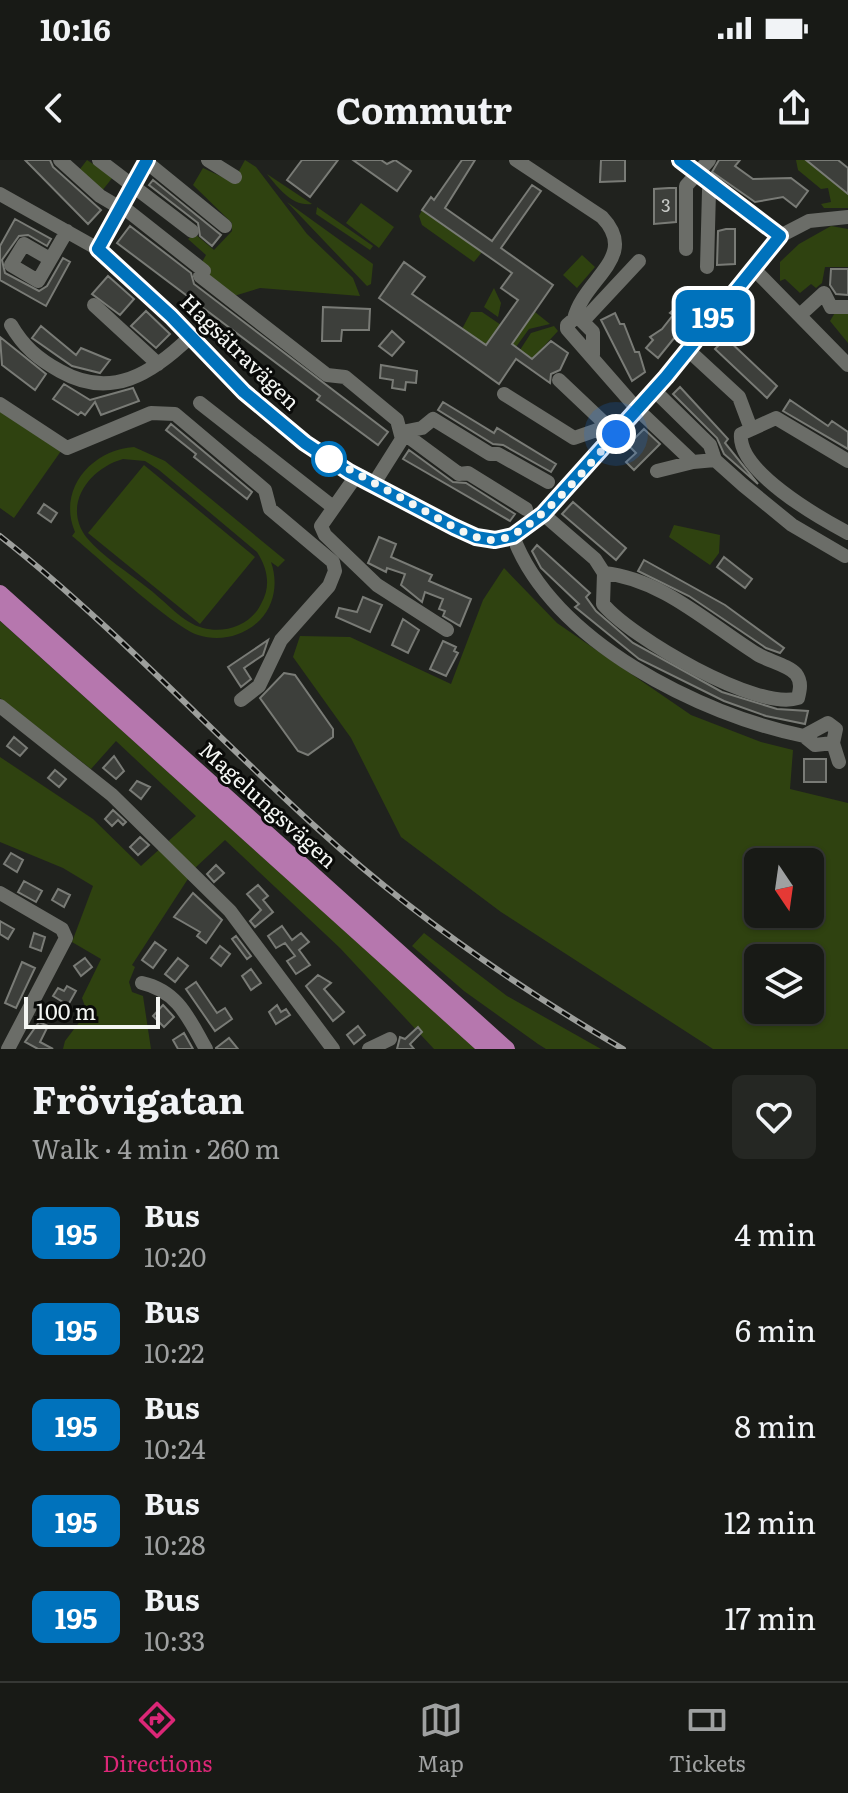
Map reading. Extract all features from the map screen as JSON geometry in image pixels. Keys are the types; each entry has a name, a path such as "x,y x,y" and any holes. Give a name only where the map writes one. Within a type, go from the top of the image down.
{"main road":[{"name":"Magelungsvägen","path":"0,593 507,1049"},
{"name":"Magelungsvägen","path":"0,610 487,1049"}],"street":[{"path":"59,160 100,196 123,207 197,260"},
{"path":"99,160 192,231"},
{"path":"98,249 146,160 225,226"},
{"path":"208,160 235,177"},
{"path":"516,160 602,217 613,229 616,239 611,260 580,299 579,320"},
{"path":"680,160 780,236"},
{"path":"686,249 686,186 709,160"},
{"path":"100,196 117,175"},
{"path":"707,267 709,191 714,185"},
{"name":"Hagsätravägen","path":"0,194 98,249 272,418 356,476 476,537 509,537"},
{"path":"123,207 204,271 200,276 240,310 327,375 345,377 397,420 402,439 373,485"},
{"path":"833,743 815,745 804,736 731,715 641,673 578,626 527,570 509,537 543,514 616,434 780,236 809,221 848,217"},
{"path":"50,259 67,231"},
{"path":"639,261 579,320 567,325 567,329 593,355 637,409 693,462"},
{"path":"753,268 848,365"},
{"path":"800,315 824,293 831,307 848,307"},
{"path":"94,305 158,364"},
{"path":"11,325 20,341 39,359 86,384 116,383 158,364 191,336"},
{"path":"687,349 739,397 751,429"},
{"path":"559,380 616,434"},
{"path":"654,390 710,445 715,460 792,525 845,556"},
{"path":"504,394 574,438 597,430 616,434"},
{"path":"200,403 333,507"},
{"path":"0,404 67,448 151,413 175,414 265,490 270,509 333,562 334,579 281,640 259,686 241,700"},
{"path":"848,461 776,418 741,434 740,446 749,461 804,507 848,533"},
{"path":"402,432 422,428 433,419 479,449 498,454 548,482"},
{"path":"402,432 459,474 468,473 526,509"},
{"path":"657,471 715,460"},
{"path":"308,543 356,476"},
{"path":"543,514 595,559 604,573 603,604 628,628 679,660 743,689 785,703 798,698 800,687 793,671 757,654 705,618 632,578 604,573"},
{"path":"321,526 325,535 377,585 447,630"},
{"path":"0,706 112,795 230,911 333,1049"},
{"path":"804,736 827,717 836,729 833,743 839,762"},
{"path":"0,893 62,929 66,938 8,1049"},
{"path":"142,983 160,987 178,1001 206,1049"},
{"path":"369,1049 390,1039"}],"green space":[{"path":"87,160 113,177 101,192 77,173"},
{"path":"245,160 256,167 307,234 353,278 360,296 260,288 234,296 212,279 202,262 206,255 188,239 195,234 214,250 232,231 232,223 193,185 203,168 233,182"},
{"path":"796,160 806,160 848,194 848,208 824,208 821,204 831,202 828,188 821,189 798,170"},
{"path":"267,174 312,204 292,200"},
{"path":"287,202 373,264 371,284 367,286"},
{"path":"361,203 394,227 379,248 346,223"},
{"path":"317,207 373,246 370,250 316,214"},
{"path":"422,210 482,252 474,262 422,225 419,216"},
{"path":"831,226 848,229 848,267 825,267 822,283 816,288 811,284 800,293 785,279 780,281 780,262 799,244"},
{"path":"582,255 595,267 577,288 563,275"},
{"path":"494,288 501,303 498,317 484,307"},
{"path":"836,311 848,312 848,343 830,321"},
{"path":"471,312 482,312 501,325 486,345 462,329"},
{"path":"535,312 550,324 529,329 516,347 512,344"},
{"path":"554,326 558,331 532,359 520,350 531,333"},
{"path":"0,411 61,451 14,518 0,508"},
{"path":"134,447 165,461 285,560 278,567 271,562 275,585 272,600 254,626 223,638 198,635 153,605 72,536 75,532 71,516 74,487 92,464 118,450","holes":["123,459 145,461 257,552 266,571 266,591 257,611 244,622 228,629 211,630 181,617 87,538 77,513 78,501 90,479 100,470"]},
{"path":"144,465 255,557 200,624 88,533"},
{"path":"674,525 720,535 719,553 710,565 669,537"},
{"path":"504,568 557,623 691,715 761,742 793,750 790,789 848,803 848,1049 713,1049 501,912 401,837 351,738 293,657 300,636 350,637 451,684 483,600"},
{"path":"0,621 476,1049 434,1049 340,948 225,840 195,868 132,965 135,967 129,982 132,992 143,996 151,1049 63,1049 65,1041 87,1012 82,998 101,959 72,942 93,886 63,868 0,842 0,757 93,819 141,866 196,816 116,741 91,769 0,698"},
{"path":"424,933 507,996 601,1049 546,1049 538,1044 464,991 412,946"}],"building":[{"path":"25,160 50,160 53,167 101,210 88,224"},
{"path":"302,160 338,160 310,197 287,180"},
{"path":"353,160 381,160 387,164 395,160 411,171 397,191"},
{"path":"462,160 475,160 445,208 492,241 532,185 541,191 501,248 553,285 512,344 532,359 551,341 568,353 560,370 551,374 550,383 516,359 499,384 379,298 404,262 425,277 412,294 486,345 518,300 501,288 512,273 422,210 431,197 434,200"},
{"path":"601,160 625,160 625,181 600,182"},
{"path":"719,160 740,160 735,166 753,179 791,178 808,191 796,207 783,197 755,202 712,172"},
{"path":"806,160 838,160 848,168 848,194"},
{"path":"153,180 221,235 212,246 200,236 198,223 149,185"},
{"path":"676,188 676,222 654,224 654,189"},
{"path":"15,219 51,239 47,246 28,235 19,236 2,260 5,273 39,291 47,286 63,258 70,262 46,306 0,280 0,246"},
{"path":"130,226 191,273 194,284 388,432 378,445 317,400 320,396 117,243"},
{"path":"735,229 735,264 717,265 718,231"},
{"path":"831,269 848,269 848,295 836,294 830,285"},
{"path":"108,276 134,299 120,315 92,294"},
{"path":"688,297 701,305 658,358 646,348 653,340 650,337 662,329 673,315 670,313"},
{"path":"323,307 370,309 369,330 342,330 341,341 322,341"},
{"path":"146,311 170,334 156,348 131,326"},
{"path":"615,313 620,324 624,324 635,352 639,352 645,372 632,381 601,320"},
{"path":"41,326 76,355 81,348 110,360 100,373 72,366 32,338"},
{"path":"392,331 404,342 392,356 379,346"},
{"path":"0,337 46,374 35,390 2,365"},
{"path":"726,338 777,386 767,398 715,349"},
{"path":"381,365 417,371 416,383 406,382 405,390 392,388 393,380 380,378"},
{"path":"64,384 90,400 133,388 139,401 101,415 95,402 85,415 81,412 78,415 53,399"},
{"path":"680,387 728,439 725,443 758,484 724,454 717,438 673,394"},
{"path":"790,400 828,426 832,421 848,432 848,449 783,411"},
{"path":"443,402 494,433 497,428 556,464 551,472 503,445 493,444 438,410"},
{"path":"171,424 252,492 247,499 166,430"},
{"path":"644,429 660,444 634,470 626,462 636,453 628,445"},
{"path":"409,450 453,482 466,483 515,514 510,521 403,459"},
{"path":"573,502 626,548 616,560 562,514"},
{"path":"44,504 57,513 51,522 38,513"},
{"path":"379,537 396,544 391,557 432,575 429,581 471,599 460,626 443,616 445,611 439,609 443,599 425,592 422,602 401,585 405,574 387,568 386,572 368,563"},
{"path":"537,545 590,593 586,597 596,611 633,643 722,692 777,709 808,711 805,724 766,716 724,701 639,659 575,607 579,604 541,568 532,551"},
{"path":"724,557 752,579 745,588 717,567"},
{"path":"644,560 725,605 784,648 780,653 766,648 689,596 638,571"},
{"path":"363,597 382,605 370,632 336,617 339,608 357,612"},
{"path":"403,619 419,630 408,653 392,645"},
{"path":"268,640 263,655 244,668 251,679 241,687 228,667"},
{"path":"443,641 456,647 454,651 458,653 446,676 430,669"},
{"path":"284,673 295,675 333,729 333,737 308,755 298,751 260,698"},
{"path":"14,737 27,748 20,756 7,746"},
{"path":"114,756 124,771 116,779 103,768"},
{"path":"804,759 826,759 826,782 804,782"},
{"path":"55,770 66,779 59,787 48,778"},
{"path":"137,781 150,787 141,799 130,790"},
{"path":"113,810 126,822 123,825 118,820 112,826 105,819"},
{"path":"140,837 149,845 138,855 130,847"},
{"path":"11,853 23,860 17,872 4,864"},
{"path":"216,865 224,873 214,882 207,874"},
{"path":"24,881 42,891 36,902 18,892"},
{"path":"258,885 268,896 263,900 273,912 255,927 250,921 261,910 247,894"},
{"path":"58,889 70,895 64,907 52,900"},
{"path":"193,893 222,920 206,943 197,936 200,932 174,917"},
{"path":"0,921 14,929 8,939 0,934"},
{"path":"282,926 292,940 301,933 309,942 299,950 310,965 296,974 287,961 295,956 285,943 276,948 268,936"},
{"path":"34,933 45,937 41,951 30,947"},
{"path":"236,936 251,956 247,959 232,939"},
{"path":"155,942 166,950 153,968 142,960"},
{"path":"220,946 230,954 221,966 211,958"},
{"path":"85,958 92,967 81,976 74,966"},
{"path":"178,958 188,966 175,982 165,974"},
{"path":"22,962 35,968 16,1008 5,1003"},
{"path":"251,969 261,983 251,990 242,976"},
{"path":"318,975 331,983 324,989 344,1012 333,1021 306,986"},
{"path":"196,982 217,1013 225,1008 232,1019 215,1031 186,989"},
{"path":"67,986 76,991 68,1005 53,996 58,988 64,991"},
{"path":"163,1005 174,1017 164,1027 153,1016"},
{"path":"277,1005 281,1012 286,1009 290,1015 276,1024 269,1012"},
{"path":"39,1022 48,1026 40,1042 53,1049 38,1049 25,1042"},
{"path":"358,1026 365,1035 354,1044 347,1035"},
{"path":"418,1027 422,1032 410,1044 414,1049 397,1049 400,1037 405,1039"},
{"path":"184,1033 193,1049 178,1049 173,1040"},
{"path":"229,1038 238,1049 216,1049 216,1048"}],"railway":[{"path":"0,536 82,606 353,860 464,947 542,1000 623,1049"}],"bus line":[{"name":"195","path":"147,160 98,249 171,316 244,392 305,443 349,472 454,527 476,537 495,540 523,531 543,514 666,377 780,236 680,160"}],"route":[{"path":"329,459 327,457 349,472 454,527 476,537 495,540 523,531 543,514 616,434"}]}
